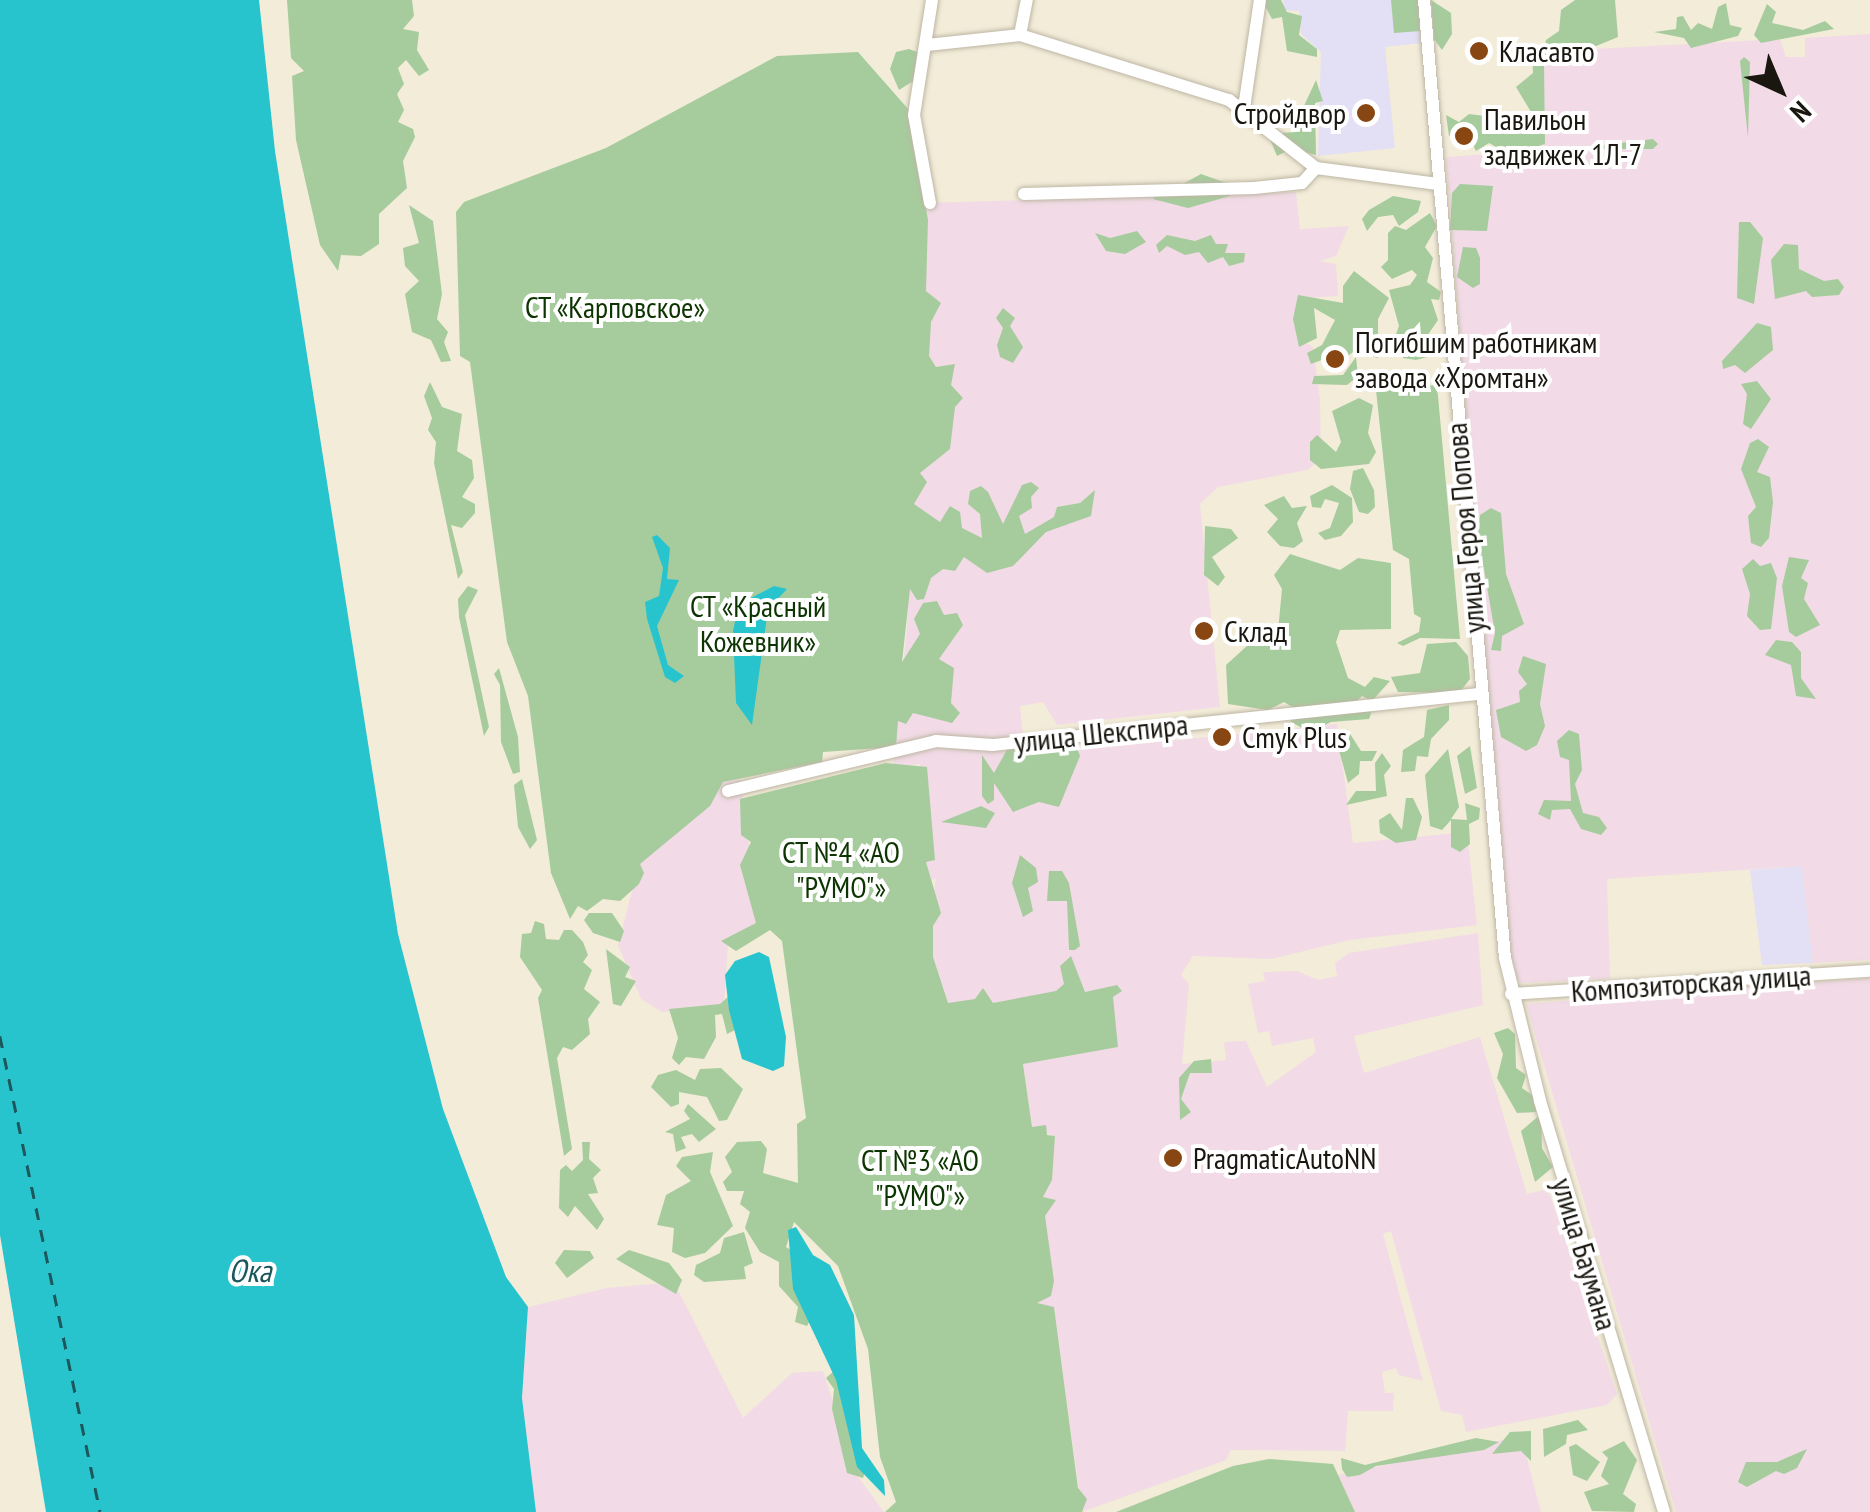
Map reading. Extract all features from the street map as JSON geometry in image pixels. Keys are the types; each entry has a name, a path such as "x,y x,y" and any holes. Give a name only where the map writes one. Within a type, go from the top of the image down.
{"street":[{"path":"930,203 914,116 932,0"},
{"path":"1020,35 1028,0"},
{"path":"1244,108 1260,0"},
{"name":"улица Героя Попова","path":"1424,0 1480,694 1511,994"},
{"path":"926,45 1020,35 1244,108 1270,138 1316,168 1438,184"},
{"path":"1024,194 1254,188 1302,183 1316,168"},
{"name":"улица Шекспира","path":"728,791 936,741 994,745 1480,694"},
{"name":"Композиторская улица","path":"1511,994 1870,971"},
{"name":"улица Баумана","path":"1511,994 1664,1512"}],"shaded area":[{"path":"1283,0 1418,0 1422,43 1385,47 1395,148 1318,156 1321,52 1301,34 1299,11 1284,10"},
{"path":"1870,34 1870,960 1813,963 1802,866 1607,879 1610,979 1521,983 1513,973 1503,886 1446,157 1544,150 1540,52 1780,39 1786,57 1805,57 1805,38"},
{"path":"1296,192 1300,229 1349,226 1336,256 1320,261 1336,264 1338,296 1305,298 1306,343 1313,347 1320,399 1321,459 1307,470 1218,487 1200,504 1220,707 1057,725 1043,702 1020,706 1025,755 1337,724 1353,843 1467,832 1477,925 1350,940 1271,959 1193,956 1181,975 1189,984 1182,1064 1226,1060 1224,1042 1246,1041 1267,1087 1316,1052 1313,1038 1272,1046 1269,1031 1258,1033 1248,984 1265,981 1263,972 1297,971 1318,980 1337,976 1335,963 1349,953 1478,933 1483,1005 1354,1036 1364,1073 1480,1037 1527,1194 1548,1189 1617,1394 1607,1405 1466,1432 1462,1415 1441,1411 1391,1231 1383,1234 1423,1381 1399,1375 1396,1368 1382,1372 1385,1393 1394,1393 1393,1411 1348,1411 1345,1451 1231,1450 1226,1460 1082,1512 1054,1308 1039,1309 1037,1302 1049,1281 1043,1197 1052,1180 1054,1136 1032,1128 1023,1063 1110,988 942,1015 928,926 936,879 929,880 926,861 935,860 920,764 893,767 907,627 926,203"},
{"path":"741,779 760,934 728,945 724,1006 662,1012 641,999 618,945 639,864 723,782"},
{"path":"1802,866 1813,963 1762,965 1750,870"},
{"path":"1870,978 1870,1512 1676,1512 1526,1004 1765,985 1773,992 1791,984"},
{"path":"674,1282 743,1418 792,1373 823,1371 856,1474 884,1512 536,1512 522,1398 528,1307 607,1288"},
{"path":"1521,1436 1541,1512 1355,1512 1338,1475"}],"green space":[{"path":"287,0 412,0 414,16 403,29 419,32 417,50 429,70 419,76 406,60 398,68 404,84 397,94 404,110 398,122 413,129 415,137 403,161 407,188 379,214 379,244 361,256 341,255 338,271 320,245 296,140 292,76 304,71 291,58"},
{"path":"1262,0 1281,0 1287,12 1302,16 1299,35 1317,49 1317,57 1287,51 1282,17 1272,19"},
{"path":"1391,0 1418,0 1421,31 1394,33"},
{"path":"1431,0 1451,13 1452,34 1442,50 1434,39"},
{"path":"1575,0 1615,0 1618,37 1584,51 1543,55 1546,40 1559,31 1561,10"},
{"path":"1726,3 1730,25 1742,28 1738,36 1691,48 1684,38 1654,32 1676,29 1677,17 1683,16 1691,30 1698,23 1712,29 1718,7"},
{"path":"1767,4 1776,12 1772,23 1803,30 1825,21 1834,29 1761,43 1754,35"},
{"path":"909,49 920,53 918,78 899,90 890,69 896,52"},
{"path":"858,52 909,110 928,220 926,291 941,303 931,322 929,356 936,367 955,364 951,385 963,398 955,407 950,449 920,473 927,482 914,504 940,522 950,506 960,512 962,528 982,538 980,514 968,504 970,491 981,486 988,492 1003,524 1022,485 1031,482 1039,488 1031,497 1032,508 1019,516 1025,534 1054,517 1057,507 1080,503 1095,490 1091,516 1046,532 1013,566 987,573 964,557 955,571 943,569 931,578 924,599 917,600 910,589 902,662 920,634 914,619 923,603 937,601 944,615 957,613 963,625 939,659 954,668 951,703 960,713 952,723 913,713 906,724 898,721 896,747 823,752 822,762 723,782 710,806 640,864 644,873 639,884 620,901 603,899 587,911 578,906 570,919 551,873 528,696 507,642 470,362 460,356 456,212 464,202 606,148 777,56"},
{"path":"1532,52 1544,64 1545,144 1511,155 1489,143 1476,151 1465,129 1449,136 1446,115 1459,122 1469,114 1485,116 1491,125 1519,123 1531,112 1516,87 1533,73"},
{"path":"1744,57 1750,62 1748,138 1740,61"},
{"path":"1316,80 1323,101 1315,103 1316,155 1291,149 1277,156 1268,134 1296,132 1308,118 1303,108"},
{"path":"1653,139 1658,144 1653,149 1571,149"},
{"path":"1201,174 1232,185 1230,196 1188,208 1153,199 1160,186 1181,185"},
{"path":"1460,184 1493,186 1487,231 1450,230 1452,193"},
{"path":"1393,196 1421,201 1418,212 1399,226 1393,215 1378,217 1367,231 1362,219 1369,210"},
{"path":"409,205 433,221 442,294 437,319 448,332 444,342 451,361 441,362 431,340 412,332 405,294 419,281 405,266 403,248 419,243"},
{"path":"1430,213 1437,226 1425,247 1433,258 1427,282 1441,292 1439,300 1431,299 1438,320 1425,339 1431,356 1416,360 1403,358 1402,348 1392,345 1399,326 1389,290 1410,285 1417,275 1412,270 1392,279 1381,267 1388,260 1388,233 1395,226 1406,230"},
{"path":"1739,222 1750,222 1763,238 1754,304 1737,298"},
{"path":"1137,231 1146,242 1125,254 1106,251 1095,233 1110,238"},
{"path":"1167,235 1195,241 1211,235 1216,244 1228,244 1225,253 1245,253 1244,262 1229,266 1223,257 1208,263 1199,252 1185,255 1167,246 1159,253 1156,245"},
{"path":"1784,244 1798,245 1799,269 1824,281 1838,279 1844,287 1839,295 1812,297 1806,291 1775,299 1771,260"},
{"path":"1463,247 1476,248 1480,258 1480,284 1473,288 1457,277"},
{"path":"1354,271 1389,298 1378,319 1378,358 1353,352 1339,363 1327,358 1311,364 1307,353 1322,345 1335,320 1314,308 1317,338 1299,347 1293,319 1298,295 1343,303 1343,286"},
{"path":"1003,308 1015,318 1010,326 1023,347 1013,363 1000,357 997,345 1003,328 996,318"},
{"path":"1757,323 1771,327 1773,350 1745,373 1735,365 1723,369 1722,361"},
{"path":"1356,357 1358,376 1347,385 1312,384 1314,376 1343,375"},
{"path":"1757,381 1771,399 1751,429 1743,424 1747,394 1741,384"},
{"path":"430,382 442,407 462,414 457,451 472,460 474,478 462,497 475,504 475,513 462,528 451,525 463,572 458,579 434,463 436,442 428,430 432,418 424,396"},
{"path":"1437,385 1460,639 1420,638 1403,646 1397,643 1419,632 1421,618 1414,614 1409,559 1393,550 1376,390"},
{"path":"1359,398 1373,405 1368,433 1376,452 1369,464 1321,469 1310,460 1310,442 1317,435 1336,452 1341,442 1332,411"},
{"path":"1758,439 1769,447 1757,472 1770,477 1773,502 1769,538 1761,547 1751,543 1748,516 1756,507 1741,469 1750,443"},
{"path":"1363,468 1374,490 1375,507 1368,514 1359,512 1350,489 1353,471"},
{"path":"1332,485 1352,498 1353,522 1341,536 1325,540 1318,533 1330,528 1339,503 1325,499 1321,508 1312,507 1310,496"},
{"path":"1284,496 1292,508 1307,506 1297,523 1303,541 1294,548 1280,546 1267,532 1278,519 1264,505"},
{"path":"1491,508 1501,513 1506,574 1524,624 1502,636 1501,651 1491,650 1495,633 1478,535 1480,515"},
{"path":"1205,526 1231,529 1238,538 1212,557 1225,577 1218,586 1204,575"},
{"path":"1290,554 1340,570 1358,558 1391,563 1391,629 1340,630 1336,642 1348,678 1365,687 1374,677 1390,681 1372,701 1362,696 1355,703 1294,708 1284,702 1268,710 1228,704 1226,665 1258,636 1278,631 1282,589 1274,575"},
{"path":"1789,557 1809,560 1801,578 1808,583 1804,599 1820,625 1796,637 1789,632 1782,586"},
{"path":"1753,559 1760,566 1771,563 1777,578 1771,629 1760,630 1747,616 1750,594 1742,569"},
{"path":"468,586 478,590 465,615 489,727 484,736 459,617 458,599"},
{"path":"1776,640 1792,642 1801,652 1801,678 1816,699 1796,696 1791,665 1765,655"},
{"path":"1456,642 1468,656 1470,679 1459,693 1398,692 1391,677 1420,673 1427,644"},
{"path":"1523,656 1546,664 1540,704 1545,726 1537,745 1526,751 1501,737 1496,710 1520,702 1519,691 1527,684 1518,672"},
{"path":"499,668 518,737 520,772 513,774 501,742 500,685 494,674"},
{"path":"1449,705 1449,720 1431,739 1428,757 1417,756 1415,771 1401,772 1403,750 1424,737 1427,710"},
{"path":"1373,708 1369,719 1331,722 1310,733 1290,721 1312,712"},
{"path":"1347,729 1361,751 1377,751 1372,761 1360,761 1359,774 1348,783 1339,750 1340,734"},
{"path":"1569,730 1579,734 1582,770 1575,784 1583,813 1599,817 1607,828 1601,835 1581,829 1570,809 1552,810 1550,820 1538,814 1544,800 1571,801 1569,760 1560,757 1557,741"},
{"path":"1074,739 1080,756 1059,807 1039,802 1013,812 994,783 994,800 988,804 982,796 982,755 994,773 1009,746"},
{"path":"1470,746 1477,788 1465,794 1457,756"},
{"path":"1448,749 1459,807 1451,819 1467,820 1465,803 1480,808 1479,819 1469,824 1470,844 1460,852 1451,847 1451,820 1442,830 1430,826 1425,775"},
{"path":"1382,753 1391,766 1384,775 1387,796 1346,805 1356,791 1376,791 1375,763"},
{"name":"СТ №3 «АО \"РУМО\"»","path":"886,763 927,767 935,860 926,862 941,913 933,926 933,957 948,1003 975,999 983,988 993,1003 1056,991 1064,984 1060,966 1071,956 1085,992 1117,985 1122,991 1113,997 1118,1047 1023,1064 1032,1127 1046,1125 1047,1135 1055,1136 1052,1180 1043,1197 1056,1200 1045,1216 1054,1281 1051,1296 1037,1303 1054,1307 1078,1488 1087,1499 1082,1512 885,1512 896,1502 880,1457 868,1349 838,1266 794,1222 786,1247 797,1254 812,1316 807,1326 795,1322 798,1307 779,1286 779,1262 760,1252 745,1228 750,1212 740,1204 744,1191 727,1191 723,1182 732,1172 725,1157 737,1142 761,1141 767,1149 763,1173 798,1183 797,1124 806,1118 782,941 770,930 736,951 721,941 756,923 740,865 751,842 741,835 740,799"},
{"path":"522,779 537,840 530,849 518,827 514,785"},
{"path":"1406,798 1413,798 1422,817 1416,840 1396,843 1380,833 1379,820 1390,813 1402,830"},
{"path":"981,806 995,813 986,828 941,822"},
{"path":"1020,855 1036,868 1038,882 1028,888 1033,911 1023,917 1012,883"},
{"path":"1049,871 1062,871 1069,883 1080,946 1075,950 1069,950 1067,901 1047,901"},
{"path":"589,913 612,913 624,931 620,942 593,933 584,920"},
{"path":"535,921 544,924 546,939 559,940 564,930 572,930 583,942 588,955 583,962 592,970 584,989 600,1002 588,1019 590,1034 572,1050 563,1047 557,1058 572,1149 564,1156 538,998 542,990 520,957 522,934 531,933"},
{"path":"606,949 630,967 625,977 636,981 621,1006 613,1004"},
{"path":"730,995 737,1029 727,1034 722,1014 715,1015 716,1037 704,1059 686,1057 679,1065 672,1058 678,1038 669,1009 720,1004"},
{"path":"1508,1028 1515,1034 1516,1068 1526,1075 1522,1088 1535,1097 1536,1112 1517,1113 1497,1078 1503,1054 1494,1033"},
{"path":"1211,1059 1212,1073 1190,1073 1181,1099 1191,1112 1180,1120 1179,1078 1194,1061"},
{"path":"721,1068 743,1089 727,1120 719,1121 707,1097 679,1092 679,1104 671,1107 651,1087 658,1075 676,1070 695,1080 700,1069"},
{"path":"688,1104 716,1129 699,1142 692,1134 681,1137 686,1148 676,1152 673,1134 665,1132 690,1119 684,1111"},
{"path":"1541,1114 1542,1148 1553,1167 1535,1182 1521,1131"},
{"path":"582,1142 590,1142 589,1159 601,1170 593,1178 598,1193 588,1194 604,1219 597,1230 575,1206 568,1217 559,1208 560,1170 566,1165 572,1171 583,1160"},
{"path":"713,1152 710,1172 733,1226 705,1253 685,1258 672,1252 674,1228 657,1225 666,1195 691,1181 676,1166 682,1157"},
{"path":"744,1232 753,1263 744,1267 746,1279 704,1282 694,1275 696,1265 720,1253 724,1238"},
{"path":"564,1250 590,1251 594,1258 567,1278 555,1263"},
{"path":"629,1250 669,1263 682,1280 676,1294 616,1259"},
{"path":"835,1370 866,1469 863,1478 847,1473 832,1409 834,1389 826,1378"},
{"path":"1578,1420 1588,1430 1567,1435 1566,1444 1544,1457 1543,1429"},
{"path":"1531,1431 1531,1461 1521,1451 1492,1454 1510,1432"},
{"path":"1476,1438 1499,1442 1484,1450 1376,1466 1360,1475 1347,1477 1342,1469 1341,1458 1365,1465"},
{"path":"1624,1441 1637,1460 1623,1494 1636,1504 1634,1512 1592,1511 1584,1492 1609,1484 1601,1476 1608,1458 1602,1452"},
{"path":"1576,1444 1600,1462 1587,1481 1573,1475 1569,1447"},
{"path":"1807,1449 1797,1468 1784,1474 1776,1471 1747,1487 1738,1482 1746,1462 1777,1462"},
{"path":"1269,1459 1333,1464 1355,1512 1116,1512 1233,1466"}],"water":[{"name":"Ока","path":"0,0 259,0 275,151 398,934 443,1109 506,1277 528,1307 522,1398 536,1512 46,1512 0,1235"},
{"path":"657,535 670,548 667,579 679,580 657,626 668,665 684,676 675,683 665,677 647,619 645,602 659,596 663,568 652,537"},
{"path":"774,586 787,589 768,609 752,725 736,703 733,631 739,604"},
{"path":"759,952 769,957 786,1037 784,1066 773,1071 742,1059 729,1010 725,975 735,961"},
{"path":"796,1227 813,1255 830,1265 854,1315 862,1448 884,1480 885,1496 857,1467 836,1380 793,1289 788,1230"}],"ferry route":[{"path":"0,1036 100,1512"}],"place":[{"name":"Класавто","path":"1479,51"},
{"name":"Стройдвор","path":"1366,113"},
{"name":"Павильон задвижек 1Л-7","path":"1464,136"},
{"name":"Погибшим работникам завода «Хромтан»","path":"1335,359"},
{"name":"Склад","path":"1204,631"},
{"name":"Cmyk Plus","path":"1222,737"},
{"name":"PragmaticAutoNN","path":"1173,1158"}],"park label":[{"name":"СТ «Карповское»","path":"615,307"},
{"name":"СТ «Красный Кожевник»","path":"758,623"},
{"name":"СТ №4 «АО \"РУМО\"»","path":"841,869"}]}
